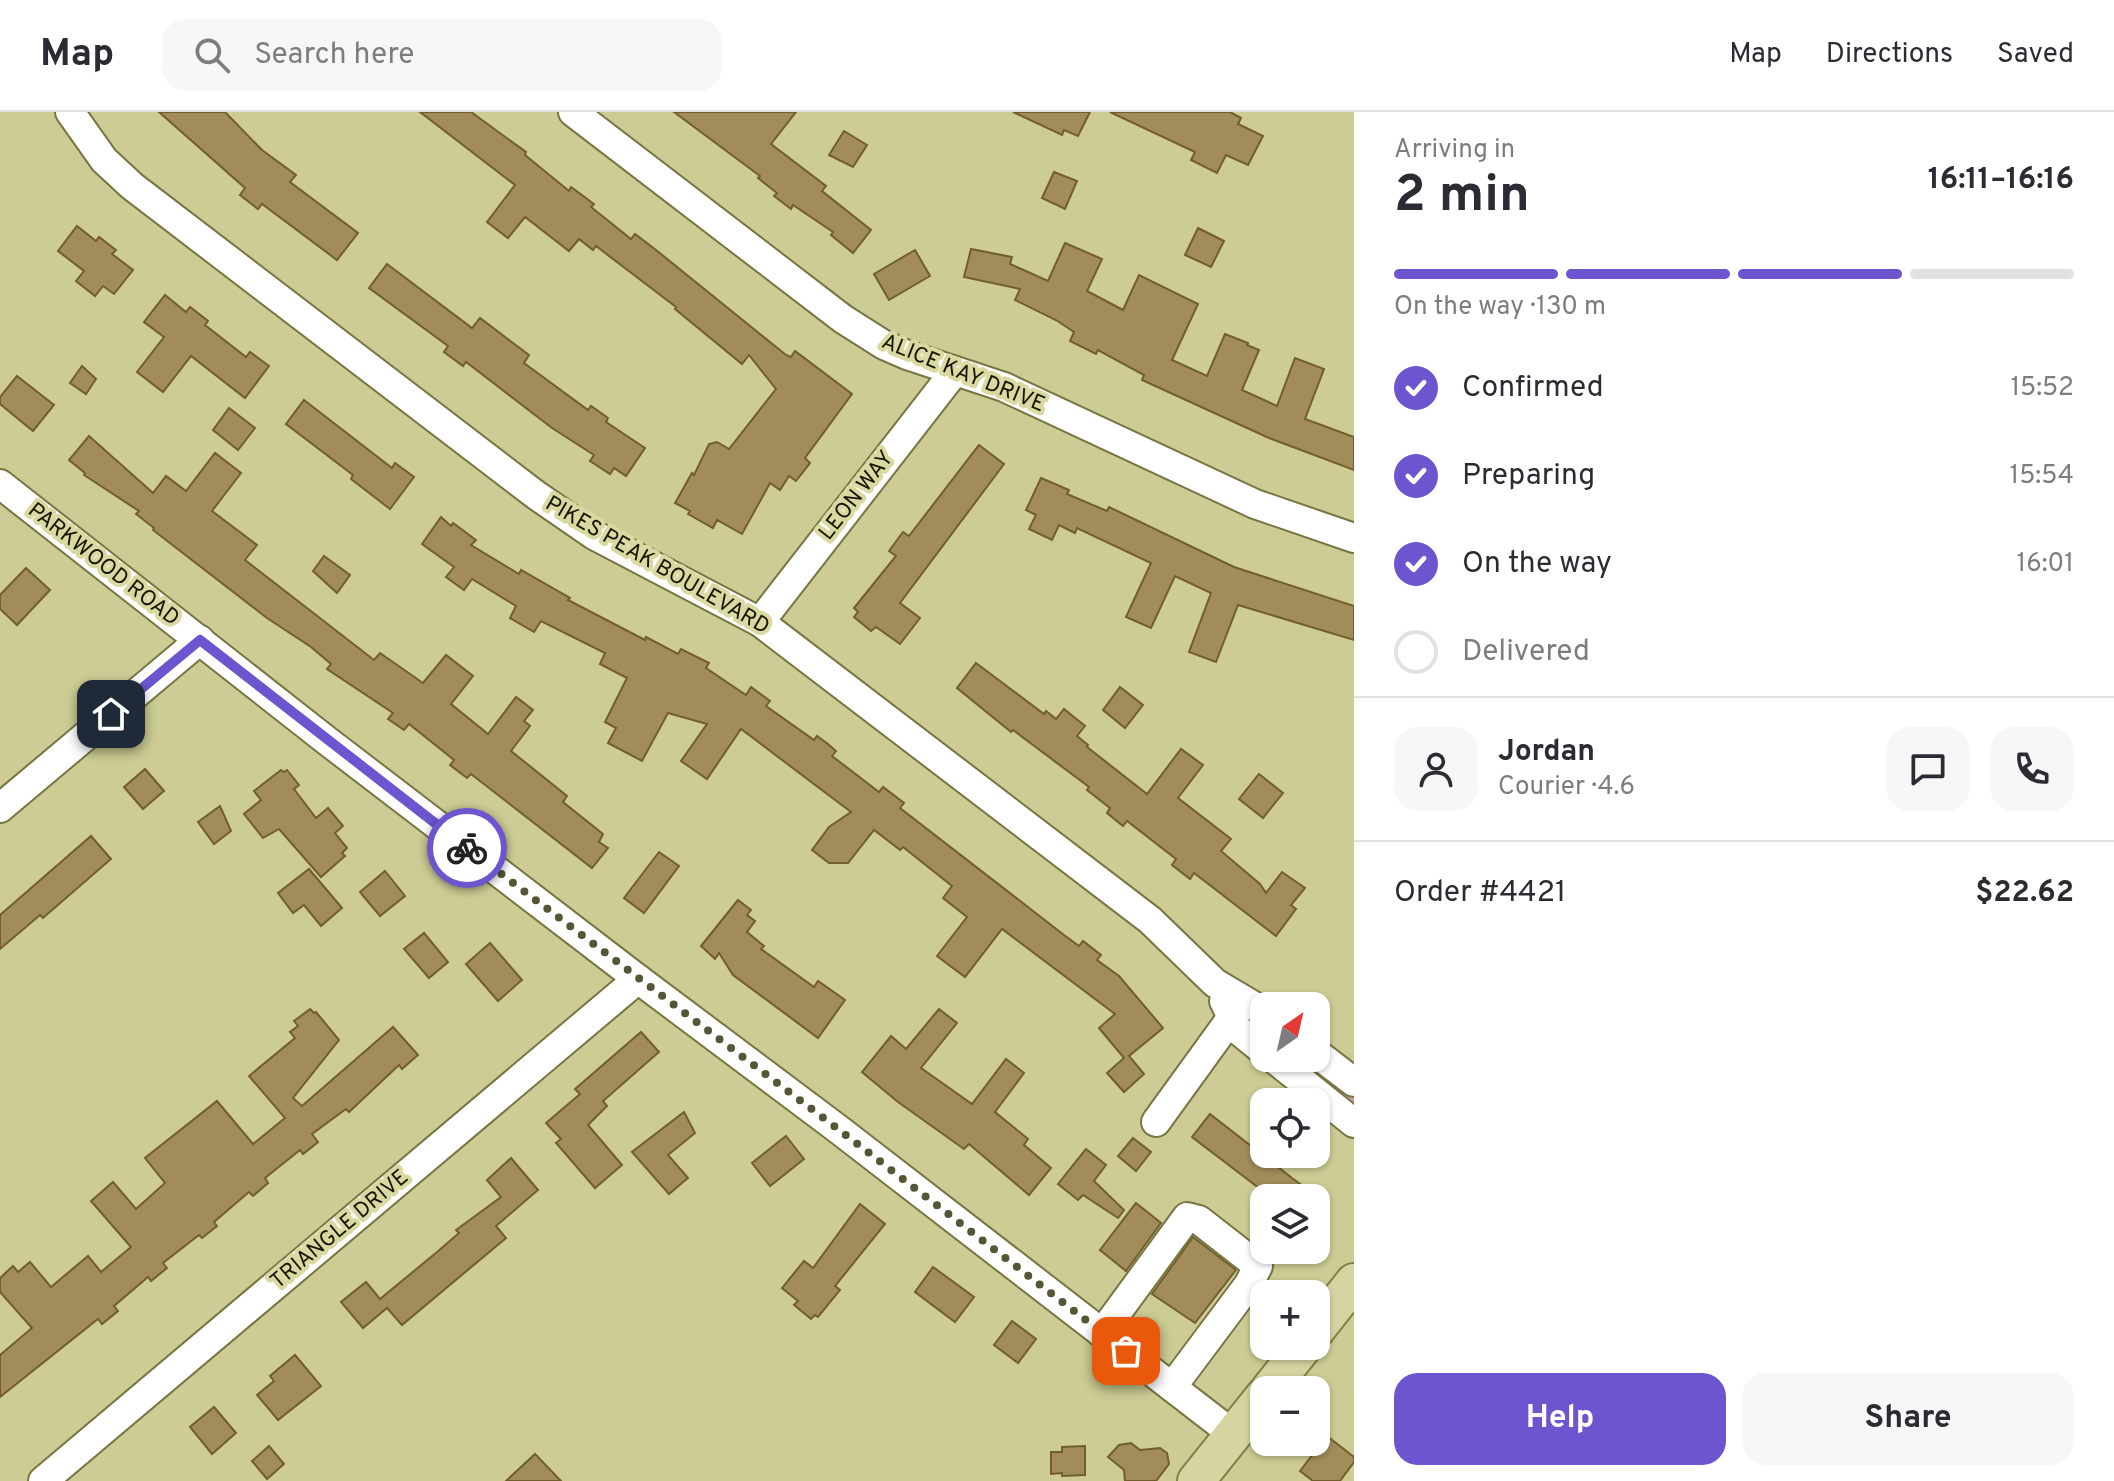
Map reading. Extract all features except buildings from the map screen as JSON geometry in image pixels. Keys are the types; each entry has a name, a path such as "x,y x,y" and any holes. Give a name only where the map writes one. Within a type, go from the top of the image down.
{"main road":[{"path":"1330,1312 1354,1282"},
{"path":"1280,1376 1293,1360"},
{"path":"1196,1481 1250,1414"}],"street":[{"name":"PIKES PEAK BOULEVARD","path":"70,112 104,160 142,194 536,495 594,535 760,622 1150,920 1215,983 1250,1004"},
{"name":"ALICE KAY DRIVE","path":"573,112 843,319 884,345 1004,387 1255,504 1354,538"},
{"name":"LEON WAY","path":"760,622 955,371"},
{"name":"PARKWOOD ROAD","path":"0,484 638,979 827,1120 1234,1435"},
{"path":"0,808 200,640"},
{"name":"TRIANGLE DRIVE","path":"43,1481 638,979"},
{"name":"PIKES PEAK BOULEVARD","path":"1215,983 1238,1030 1250,1040"},
{"path":"1156,1122 1232,1017"},
{"path":"1330,1064 1354,1082"},
{"path":"1290,1072 1354,1123"},
{"path":"1102,1333 1187,1217 1199,1220 1258,1266 1249,1284 1172,1387"}],"shaded area":[{"path":"1307,1072 1322,1072 1354,1097 1354,1108 1330,1088"}],"way so far":[{"path":"467,848 1126,1351"}],"route":[{"path":"111,714 200,640 467,848"}]}
